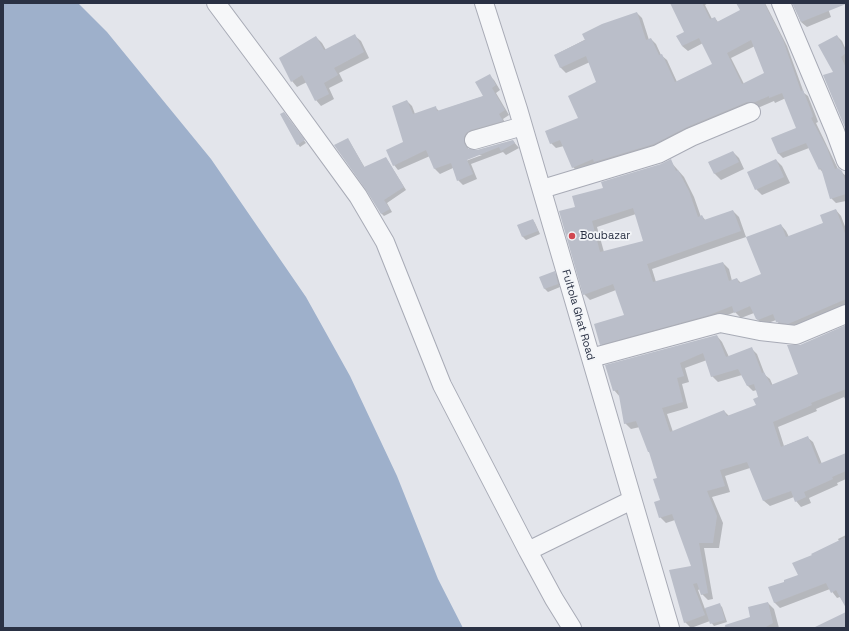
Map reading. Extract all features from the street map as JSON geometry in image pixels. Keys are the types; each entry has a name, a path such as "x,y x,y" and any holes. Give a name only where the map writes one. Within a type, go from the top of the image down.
{"street":[{"path":"216,3 353,190 385,242 442,385 528,551 554,599 572,628"},
{"name":"Fultola Ghat Road","path":"484,3 542,189 670,628"},
{"path":"781,3 835,131 846,161"},
{"path":"542,189 658,154 751,112"},
{"path":"474,140 523,126"},
{"path":"591,358 720,323 760,331 796,335 846,314"},
{"path":"528,551 632,500"}],"water":[{"path":"3,3 78,3 107,32 211,159 306,297 350,376 397,476 438,579 463,628 3,628"}],"building":[{"path":"670,3 702,3 710,19 715,17 717,22 740,10 736,3 764,3 783,40 801,91 803,90 812,113 813,117 811,118 827,148 835,169 838,168 842,171 846,184 846,194 830,199 821,168 819,170 806,143 778,154 771,138 796,128 782,93 769,98 769,96 755,102 747,102 687,127 654,144 594,162 593,159 572,168 560,140 550,144 545,131 578,118 568,96 596,82 586,56 560,68 554,55 585,40 582,34 602,24 637,12 646,40 651,38 659,55 662,54 675,82 712,64 699,38 682,46 676,36 684,32","holes":["751,40 764,73 742,84 727,53"]},
{"path":"792,3 846,3 846,4 801,22"},
{"path":"355,34 364,52 334,68 338,75 324,83 329,94 315,101 302,75 291,82 279,58 316,36 324,50"},
{"path":"837,35 846,53 841,57 846,68 846,130 823,75 833,72 818,45"},
{"path":"490,74 496,85 492,88 505,110 499,114 503,121 471,130 466,133 464,143 467,148 477,150 513,140 515,143 501,151 499,147 467,160 473,174 457,181 451,163 434,169 426,150 393,166 386,150 403,142 392,106 407,100 413,114 436,106 437,111 483,96 475,82"},
{"path":"284,112 305,140 297,145 280,114"},
{"path":"348,138 364,167 386,157 404,187 384,200 390,209 381,214 334,145"},
{"path":"733,151 739,162 714,174 708,162"},
{"path":"671,159 676,171 678,170 689,191 698,217 702,215 704,220 733,210 741,231 647,264 653,282 723,262 729,281 737,278 739,283 761,274 746,237 781,224 786,237 823,223 820,215 836,209 846,236 846,299 788,324 776,322 773,314 758,320 756,319 750,306 734,313 732,306 709,315 600,345 594,324 624,315 613,284 583,295 559,211 575,207 572,196 603,188 601,182 661,164","holes":["633,208 643,241 600,252 592,221"]},
{"path":"776,159 784,177 755,190 747,172"},
{"path":"533,219 538,231 522,237 517,225"},
{"path":"555,271 558,284 544,289 539,277"},
{"path":"846,325 846,389 811,403 812,405 773,422 781,447 808,436 819,464 846,453 846,471 832,477 833,479 804,492 806,497 795,502 791,491 763,501 747,462 720,470 725,486 707,491 717,516 713,543 699,543 708,593 701,595 697,583 693,584 705,615 684,623 669,570 691,566 672,514 659,518 654,502 660,500 653,479 657,478 649,452 636,421 624,424 618,390 613,391 605,365 717,335 726,357 752,347 762,373 764,372 771,385 798,374 787,345 800,345","holes":["703,353 711,377 738,369 747,386 754,384 758,397 753,399 756,405 727,416 724,410 670,432 662,408 683,402 677,378 684,376 680,363"]},
{"path":"846,537 846,608 836,590 831,593 826,583 774,603 768,587 784,582 784,580 798,575 792,563 812,555 811,554"},
{"path":"768,602 773,623 764,628 726,628 725,625 750,617 748,607"},
{"path":"720,603 725,620 710,624 705,608"},
{"path":"846,612 846,628 813,628"}],"place":[{"name":"Boubazar","path":"572,236"}]}
